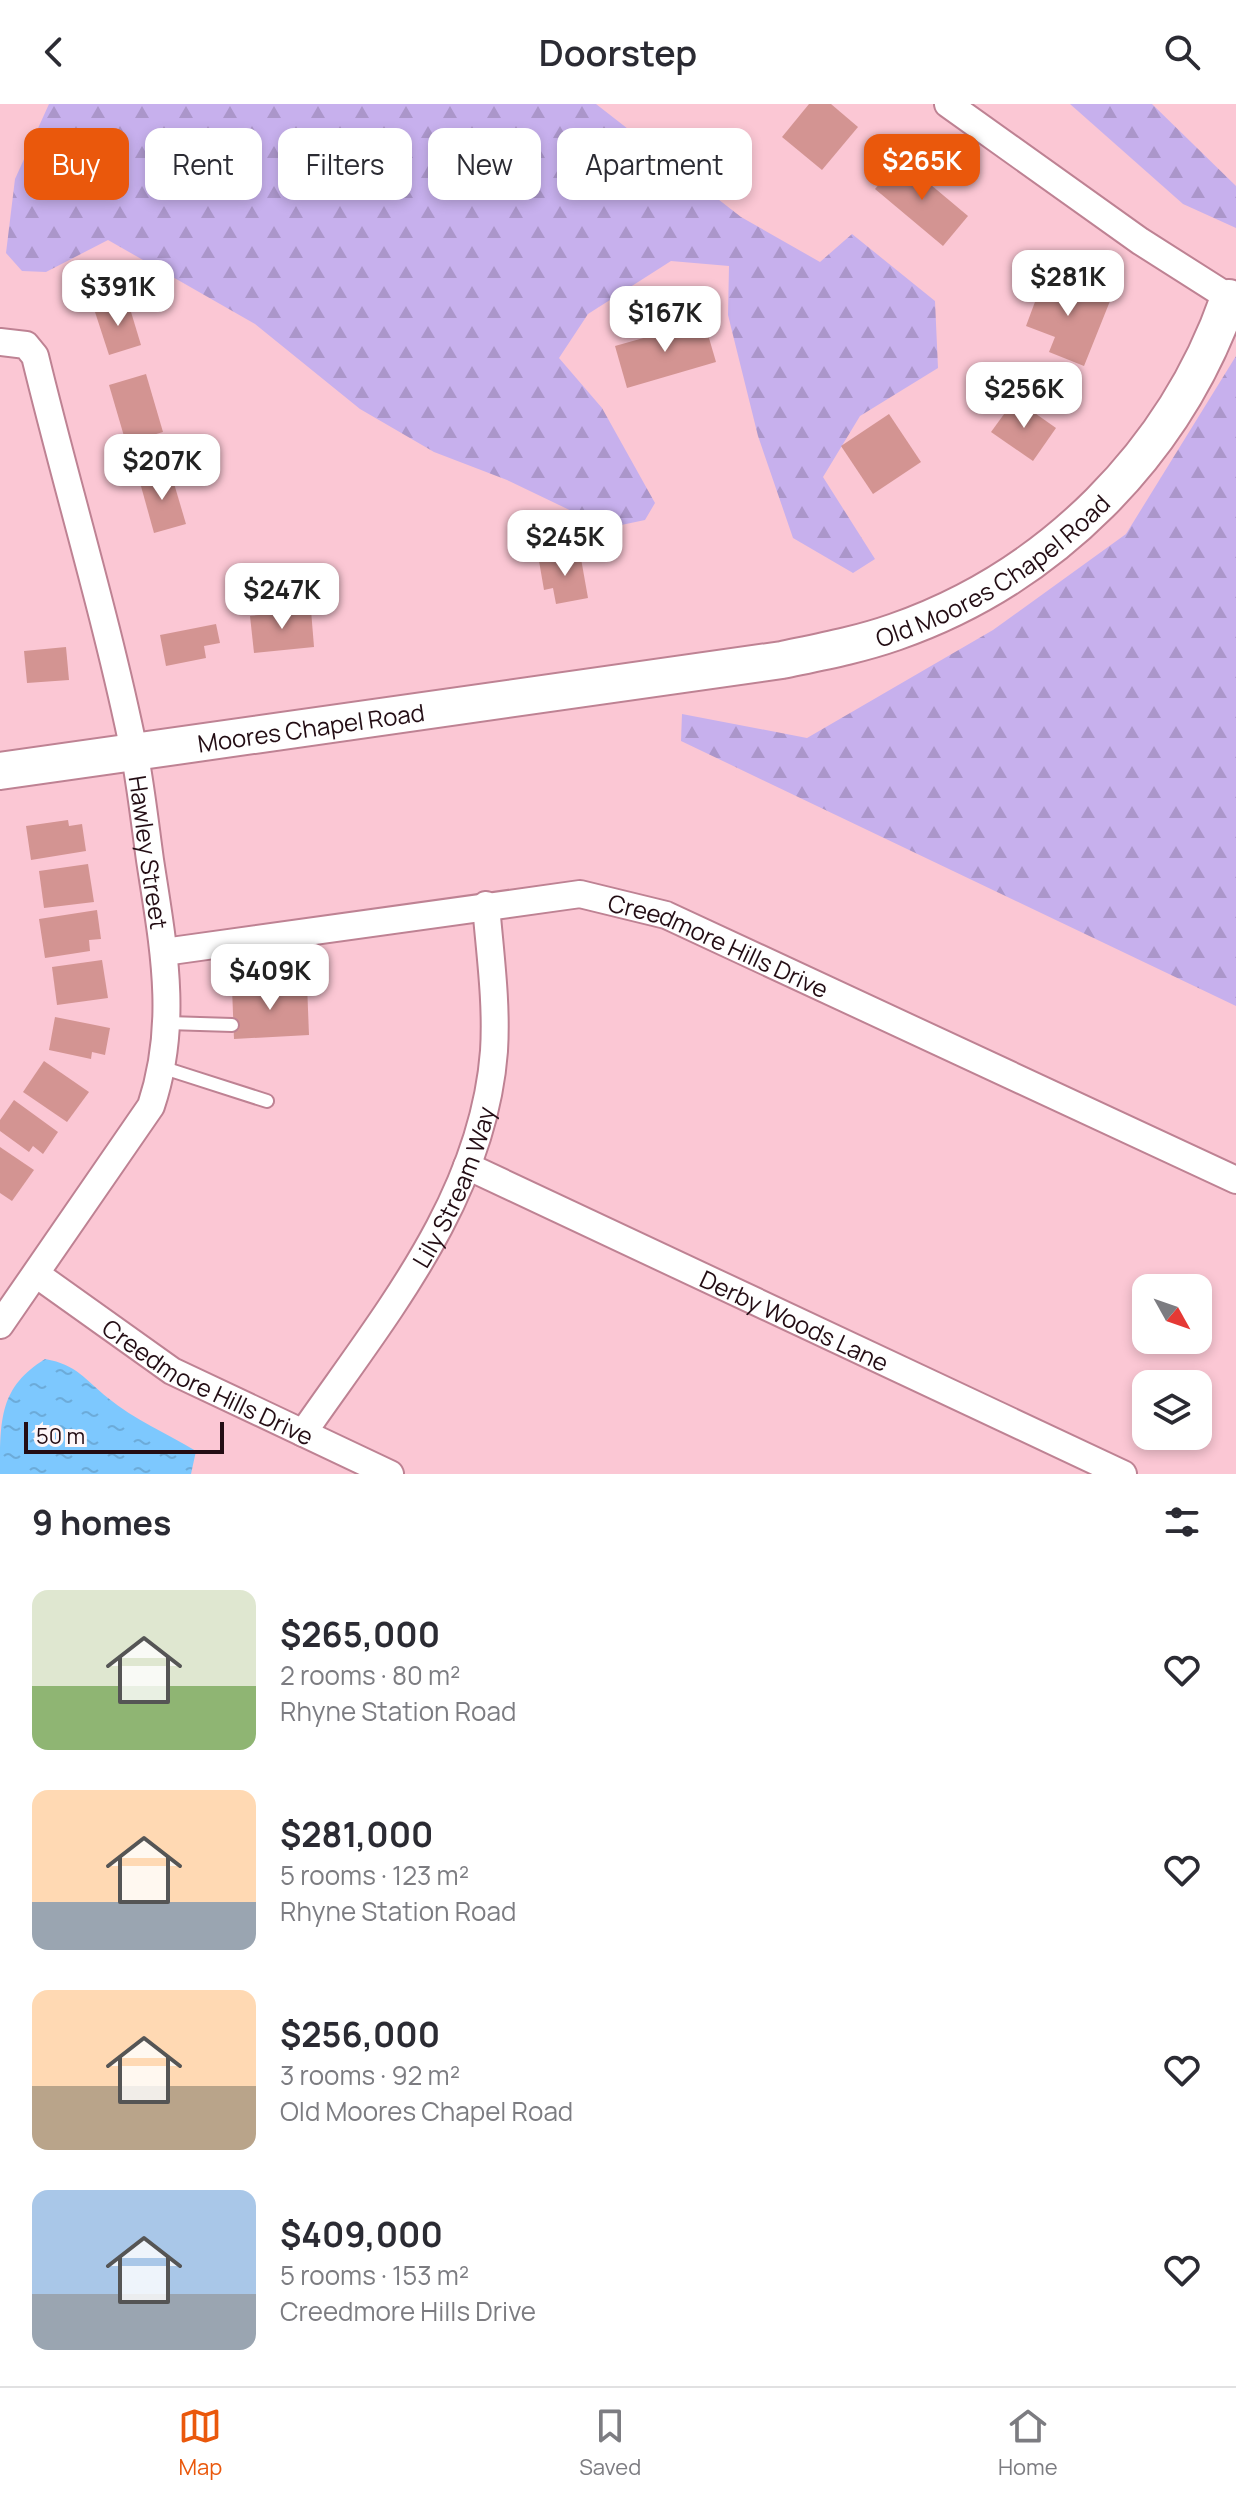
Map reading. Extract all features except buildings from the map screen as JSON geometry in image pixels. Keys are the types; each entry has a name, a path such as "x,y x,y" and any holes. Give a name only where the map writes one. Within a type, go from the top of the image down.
{"street":[{"path":"948,104 1140,241 1234,292"},
{"name":"Old Moores Chapel Road","path":"621,685 840,648 945,612 1000,583 1077,526 1132,470 1179,405 1203,363 1234,292"},
{"name":"Hawley Street","path":"0,1325 151,1106 164,1068 168,1023 164,952 134,752 35,356 13,343"},
{"name":"Moores Chapel Road","path":"0,771 621,685"},
{"name":"Creedmore Hills Drive","path":"164,952 580,894 666,915 1236,1180"},
{"name":"Lily Stream Way","path":"303,1433 413,1274 467,1166 486,1103 494,1053 496,1005 486,905"},
{"name":"Derby Woods Lane","path":"467,1166 1123,1474"},
{"name":"Creedmore Hills Drive","path":"36,1274 172,1371 390,1474"}],"lane":[{"path":"168,1023 232,1025"},
{"path":"164,1068 267,1101"}],"green space":[{"path":"49,104 596,104 627,128 557,128 557,200 719,200 741,217 820,262 852,234 935,301 938,368 860,416 823,477 875,559 853,573 793,538 758,436 728,315 729,266 671,261 588,314 559,358 602,408 655,503 645,520 607,528 507,480 434,452 360,409 255,324 108,240 46,272 22,271 6,253 15,179 24,159 24,200 129,200 129,128 38,128"},
{"path":"1070,104 1152,104 1236,186 1236,228 1183,204"},
{"path":"1236,356 1236,1006 681,741 682,714 807,738 993,630 1126,534"}],"water":[{"path":"45,1359 73,1369 128,1413 196,1451 191,1474 0,1474 2,1420 11,1393 30,1370"}]}
